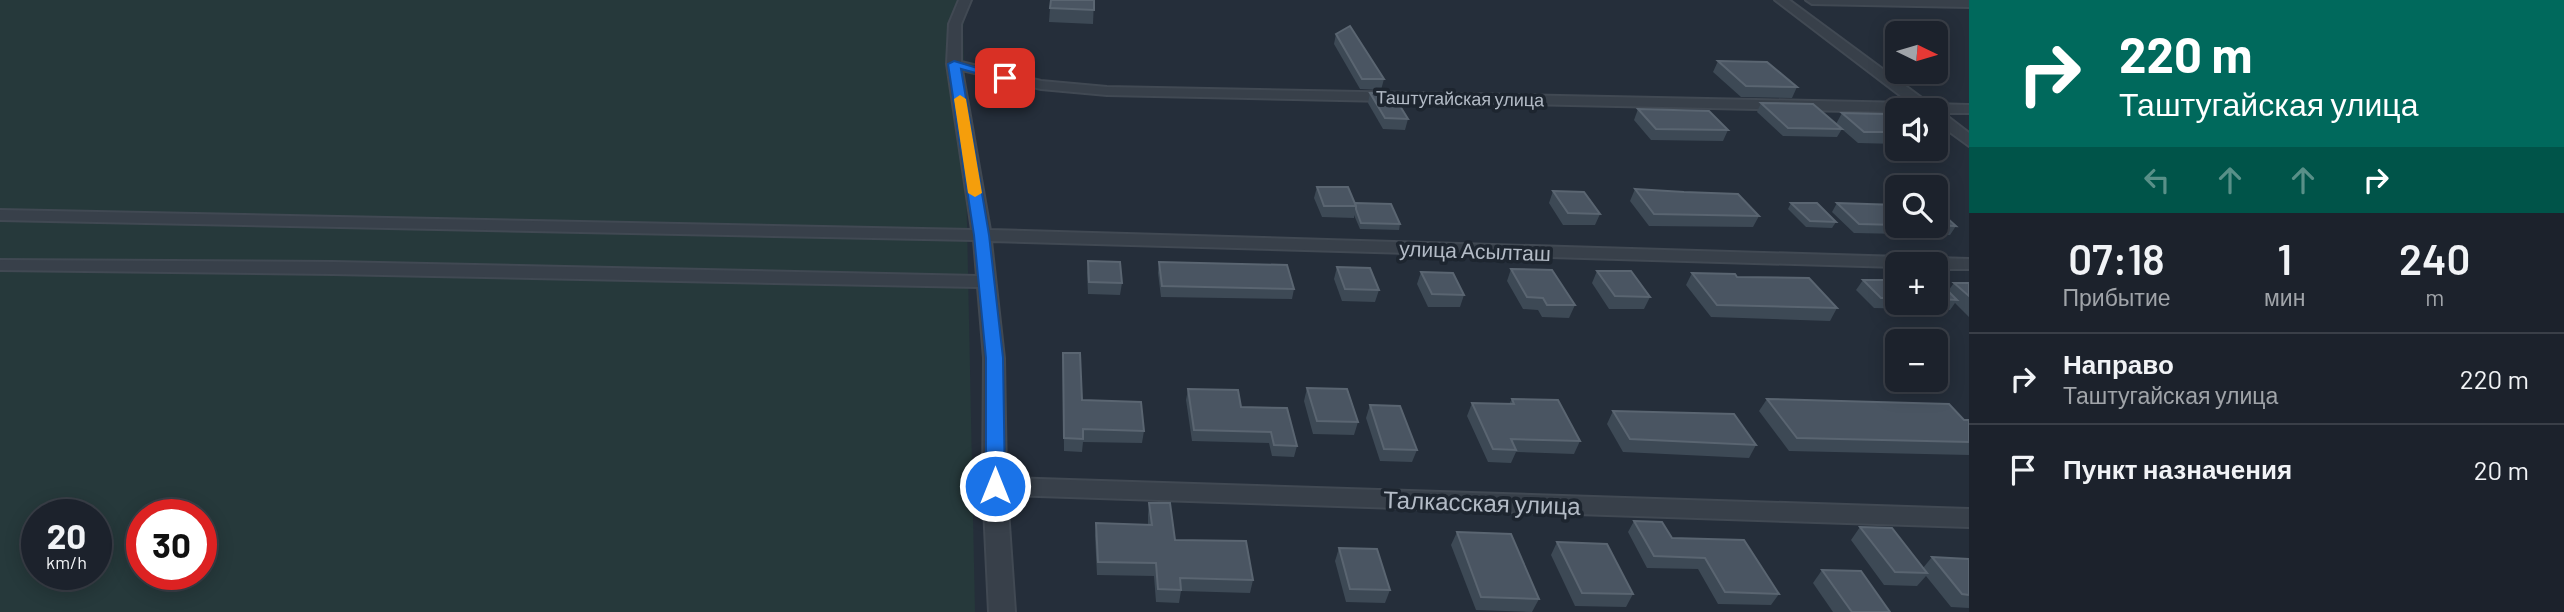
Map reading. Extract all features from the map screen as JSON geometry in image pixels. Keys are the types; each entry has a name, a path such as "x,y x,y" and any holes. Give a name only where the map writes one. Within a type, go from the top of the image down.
{"street":[{"path":"965,0 955,24 954,64 982,235 994,358 995,486 1002,612"},
{"path":"1781,0 1913,98"},
{"path":"1812,0 1969,2"},
{"name":"Таштугайская улица","path":"954,64 1041,85 1107,91 1885,110"},
{"name":"Таштугайская улица","path":"1948,110 1969,109"},
{"path":"1948,125 1969,141"},
{"name":"улица Асылташ","path":"0,215 982,235 1969,264"},
{"path":"0,265 347,268 986,282"},
{"name":"Талкасская улица","path":"995,486 1969,518"}],"shaded area":[{"path":"0,0 967,0 963,28 975,612 0,612"}],"building":[{"path":"1051,0 1094,0 1094,10 1050,8"},
{"path":"1350,26 1384,79 1362,79 1336,34"},
{"path":"1718,61 1767,62 1797,87 1746,86"},
{"path":"1370,93 1392,93 1408,119 1385,118"},
{"path":"1761,103 1813,104 1842,129 1788,128"},
{"path":"1638,109 1709,111 1728,130 1656,129"},
{"path":"1842,113 1885,116 1885,132 1864,132"},
{"path":"1317,187 1348,187 1356,206 1324,206"},
{"path":"1635,189 1738,194 1759,216 1654,214"},
{"path":"1553,191 1584,192 1600,214 1568,213"},
{"path":"1355,203 1391,204 1400,224 1361,223"},
{"path":"1791,203 1817,203 1836,222 1810,221"},
{"path":"1837,203 1885,205 1885,225 1859,224"},
{"path":"1088,261 1120,262 1122,283 1089,282"},
{"path":"1159,262 1287,265 1294,289 1162,286"},
{"path":"1337,267 1370,268 1379,290 1345,289"},
{"path":"1511,269 1552,270 1575,305 1547,305 1543,298 1527,297"},
{"path":"1597,271 1631,271 1650,297 1615,296"},
{"path":"1421,272 1453,273 1464,295 1432,294"},
{"path":"1692,273 1809,278 1837,308 1717,305"},
{"path":"1863,280 1885,280 1885,298 1881,298"},
{"path":"1954,283 1969,283 1969,296"},
{"path":"1948,291 1957,300 1948,300"},
{"path":"1063,353 1080,353 1082,400 1141,402 1144,431 1083,429 1083,439 1064,438"},
{"path":"1307,388 1347,389 1358,422 1317,421"},
{"path":"1188,389 1238,390 1241,407 1287,408 1297,446 1274,445 1271,432 1194,430"},
{"path":"1512,399 1558,400 1580,441 1511,439 1516,450 1493,449 1472,403 1514,404"},
{"path":"1767,399 1949,404 1964,420 1969,420 1969,442 1797,438"},
{"path":"1370,405 1400,406 1417,450 1384,449"},
{"path":"1613,411 1734,414 1756,445 1630,439"},
{"path":"1149,503 1170,503 1175,540 1246,541 1253,580 1180,578 1181,590 1158,589 1156,563 1098,562 1096,523 1152,525"},
{"path":"1634,521 1662,522 1672,538 1744,540 1779,594 1725,592 1705,558 1654,556"},
{"path":"1860,527 1892,528 1927,573 1895,572"},
{"path":"1457,532 1511,534 1539,599 1481,597"},
{"path":"1557,542 1607,544 1633,594 1582,593"},
{"path":"1339,548 1377,549 1390,590 1350,589"},
{"path":"1932,557 1969,559 1969,595 1962,594"},
{"path":"1822,570 1861,571 1890,612 1852,612"}],"slow traffic":[{"path":"960,99 975,193"}],"route":[{"path":"995,486 994,358 982,235 954,64 1005,78"}]}
